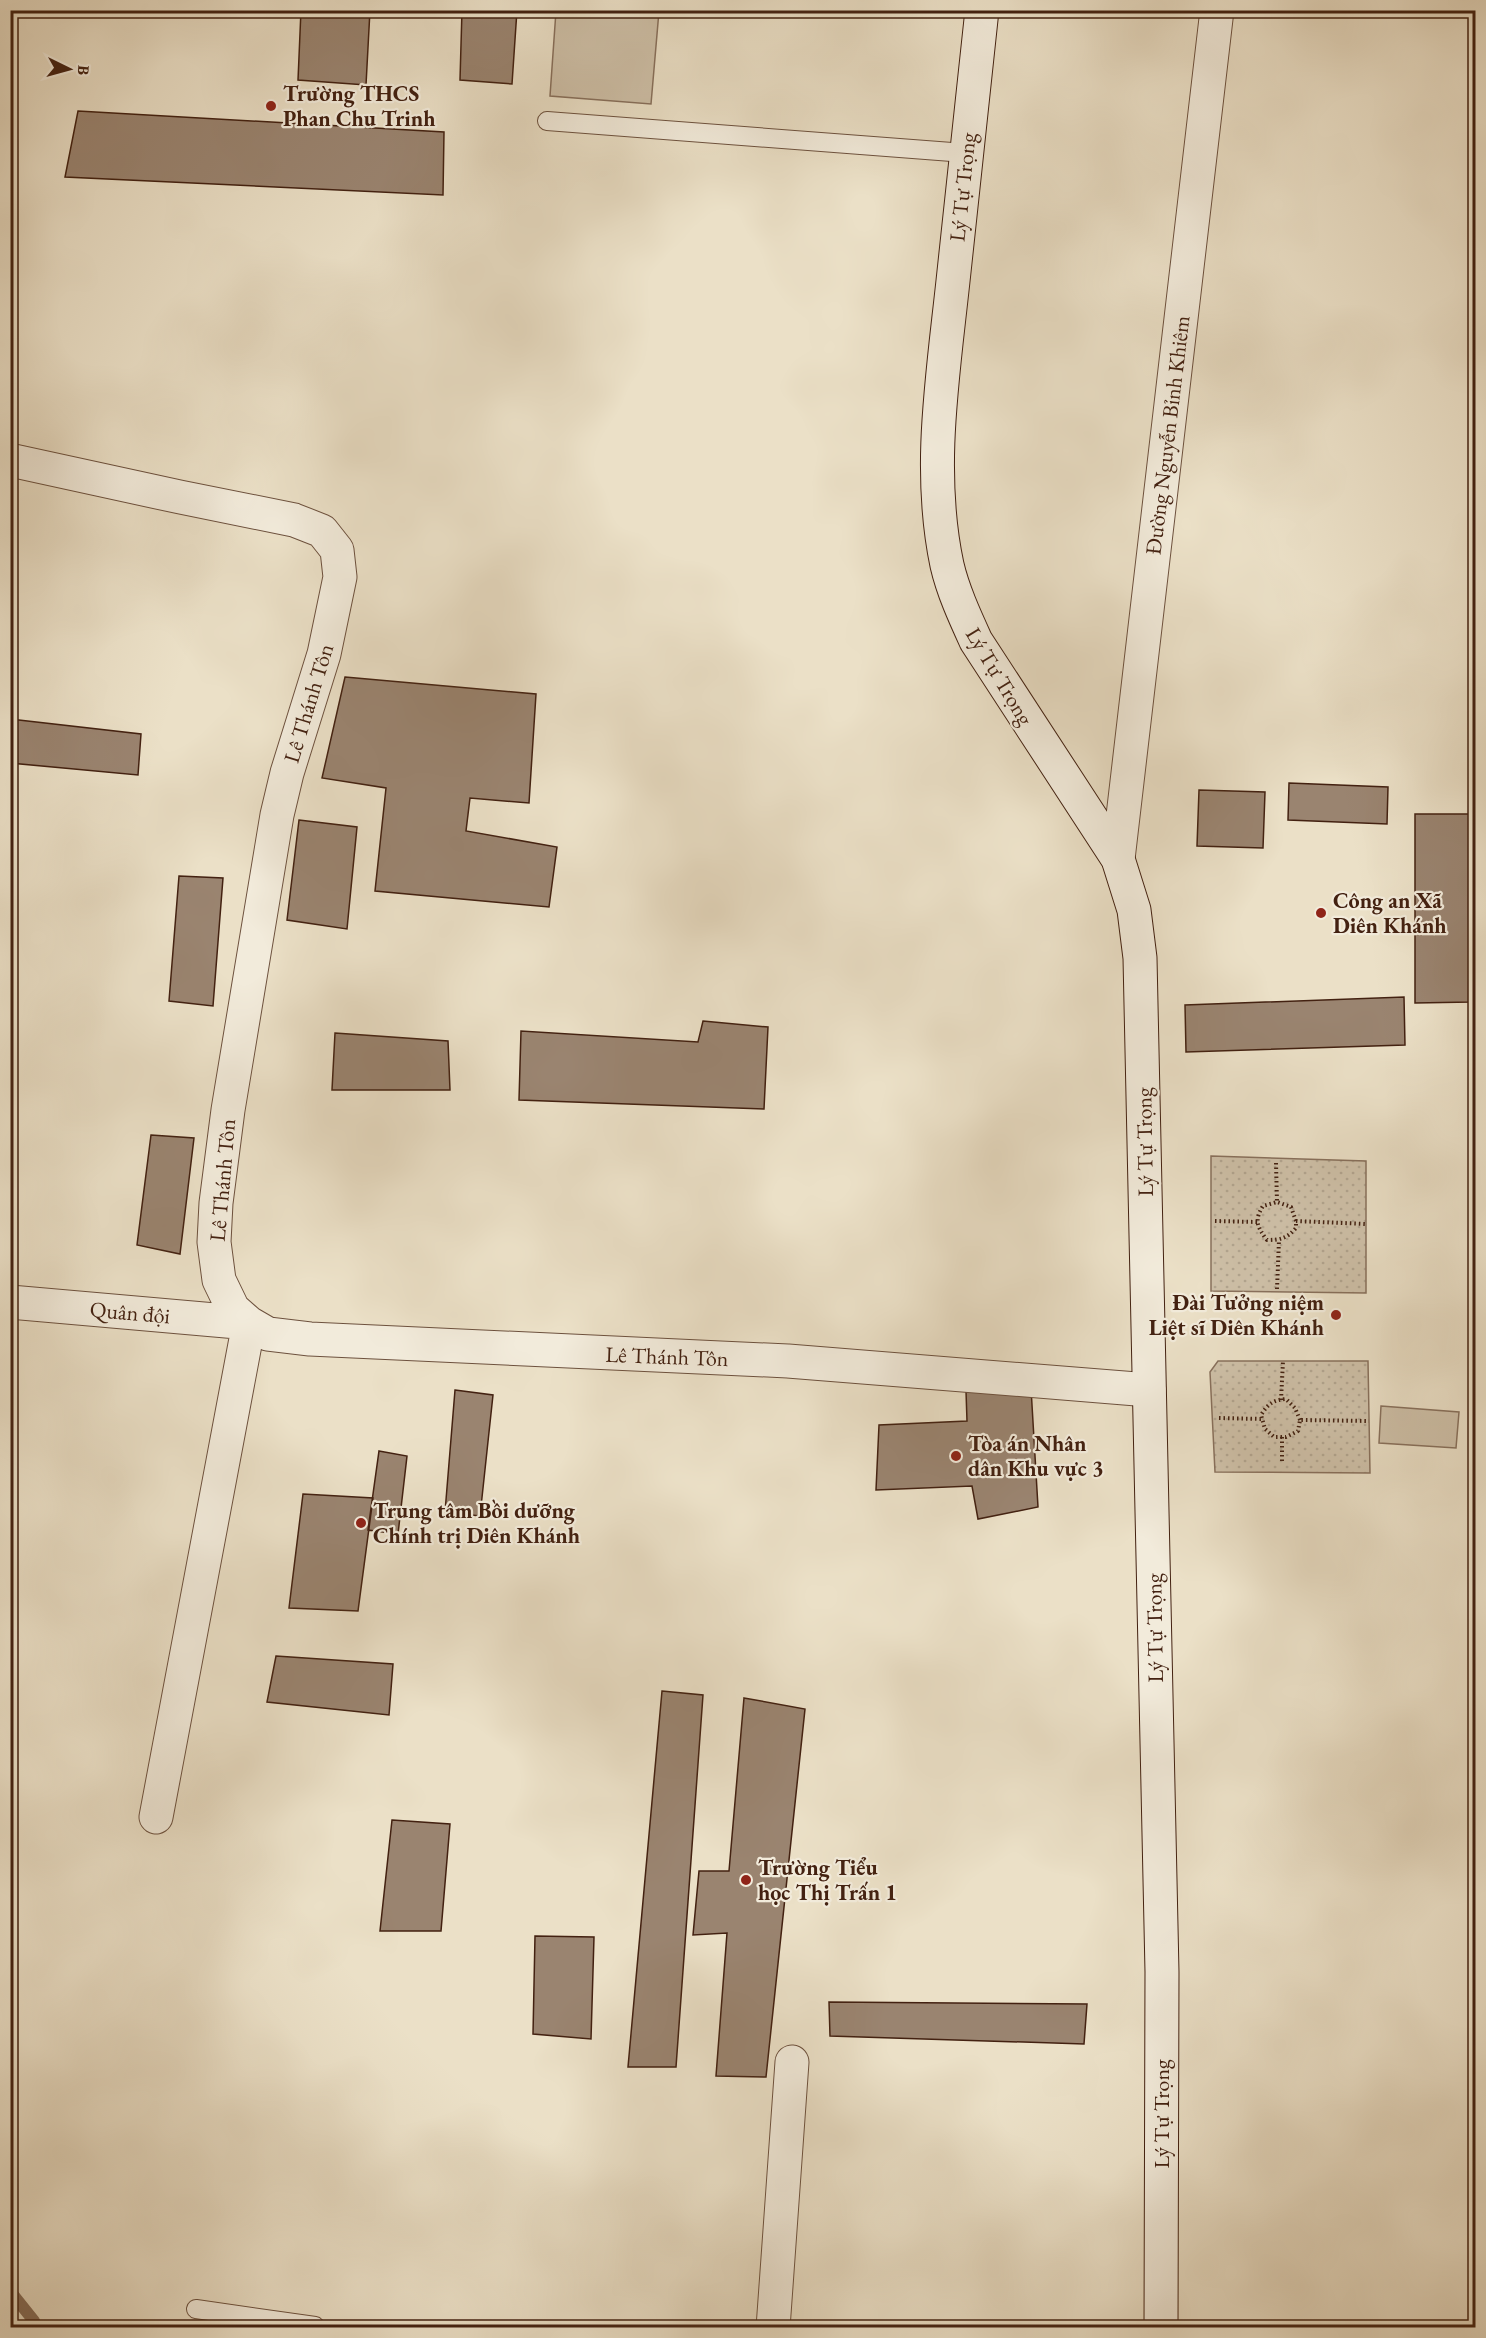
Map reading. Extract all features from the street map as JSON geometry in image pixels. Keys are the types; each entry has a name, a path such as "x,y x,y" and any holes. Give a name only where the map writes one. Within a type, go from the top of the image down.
{"street":[{"name":"Lý Tự Trọng","path":"982,10 939,419 937,498 948,566 960,604 976,641 1118,859 1134,910 1140,958 1162,1972 1161,2328"},
{"name":"Đường Nguyễn Bỉnh Khiêm","path":"1118,859 1217,10"},
{"name":"Lê Thánh Tôn","path":"10,460 294,520 322,531 338,550 339,577 324,654 286,773 277,815 228,1110 216,1203 214,1242 219,1280 233,1309 249,1323 268,1334 310,1339 788,1361 1149,1390"},
{"name":"Quân đội","path":"10,1302 249,1323"},
{"path":"156,1817 249,1323"},
{"path":"773,2328 792,2062"}],"lane":[{"path":"547,121 966,153"},
{"path":"196,2309 315,2326 315,2328"}],"path":[{"path":"1276,1163 1277,1202"},
{"path":"1277,1202 1291,1207 1296,1228 1289,1237 1267,1240 1258,1228 1257,1216 1263,1206 1277,1202"},
{"path":"1215,1221 1257,1222"},
{"path":"1296,1221 1366,1224"},
{"path":"1277,1289 1279,1240"},
{"path":"1281,1400 1283,1361"},
{"path":"1287,1399 1300,1420 1298,1431 1282,1437 1274,1437 1265,1429 1262,1419 1261,1415 1267,1405 1287,1399"},
{"path":"1219,1418 1262,1419"},
{"path":"1300,1420 1369,1421"},
{"path":"1282,1437 1282,1461"}],"shaded area":[{"path":"556,11 659,11 651,104 550,96"},
{"path":"1211,1156 1366,1161 1366,1293 1211,1291"},
{"path":"1218,1361 1368,1361 1370,1473 1215,1472 1210,1372"},
{"path":"1381,1406 1459,1412 1456,1448 1379,1443"}],"building":[{"path":"301,10 370,10 366,85 298,80"},
{"path":"462,10 517,10 512,84 460,80"},
{"path":"78,111 444,132 443,195 65,177"},
{"path":"345,677 536,694 529,803 470,798 466,831 557,847 549,907 375,891 386,788 322,778"},
{"path":"10,719 141,734 138,775 10,763"},
{"path":"1289,783 1388,787 1387,824 1288,820"},
{"path":"1199,790 1265,792 1263,848 1197,846"},
{"path":"1415,814 1470,814 1471,1002 1415,1003"},
{"path":"299,820 357,827 347,929 287,920"},
{"path":"179,876 223,878 213,1006 169,1001"},
{"path":"1404,997 1405,1045 1186,1052 1185,1005"},
{"path":"703,1021 768,1027 764,1109 519,1100 521,1031 698,1042"},
{"path":"335,1033 448,1041 450,1090 332,1090"},
{"path":"151,1135 194,1138 180,1254 137,1245"},
{"name":"Tòa án Nhân dân Khu vực 3","path":"1031,1388 1038,1507 978,1519 972,1486 876,1490 879,1425 967,1421 966,1391"},
{"path":"455,1390 493,1395 480,1516 445,1512"},
{"path":"379,1451 407,1456 398,1534 368,1530"},
{"path":"303,1494 373,1498 358,1611 289,1608"},
{"path":"276,1656 393,1664 389,1715 267,1702"},
{"path":"662,1691 703,1695 676,2067 628,2067"},
{"path":"744,1698 805,1709 766,2077 716,2076 727,1933 693,1935 699,1871 729,1871"},
{"path":"392,1820 450,1824 441,1931 380,1931"},
{"path":"535,1936 594,1937 591,2039 533,2034"},
{"path":"829,2002 1087,2004 1084,2044 830,2036"}],"waterway":[{"path":"10,2291 34,2321 28,2328"}],"place":[{"name":"Trường THCS Phan Chu Trinh","path":"271,106"},
{"name":"Công an Xã Diên Khánh","path":"1321,913"},
{"name":"Đài Tưởng niệm Liệt sĩ Diên Khánh","path":"1336,1315"},
{"name":"Tòa án Nhân dân Khu vực 3","path":"956,1456"},
{"name":"Trung tâm Bồi dưỡng Chính trị Diên Khánh","path":"361,1523"},
{"name":"Trường Tiểu học Thị Trấn 1","path":"746,1880"}]}
